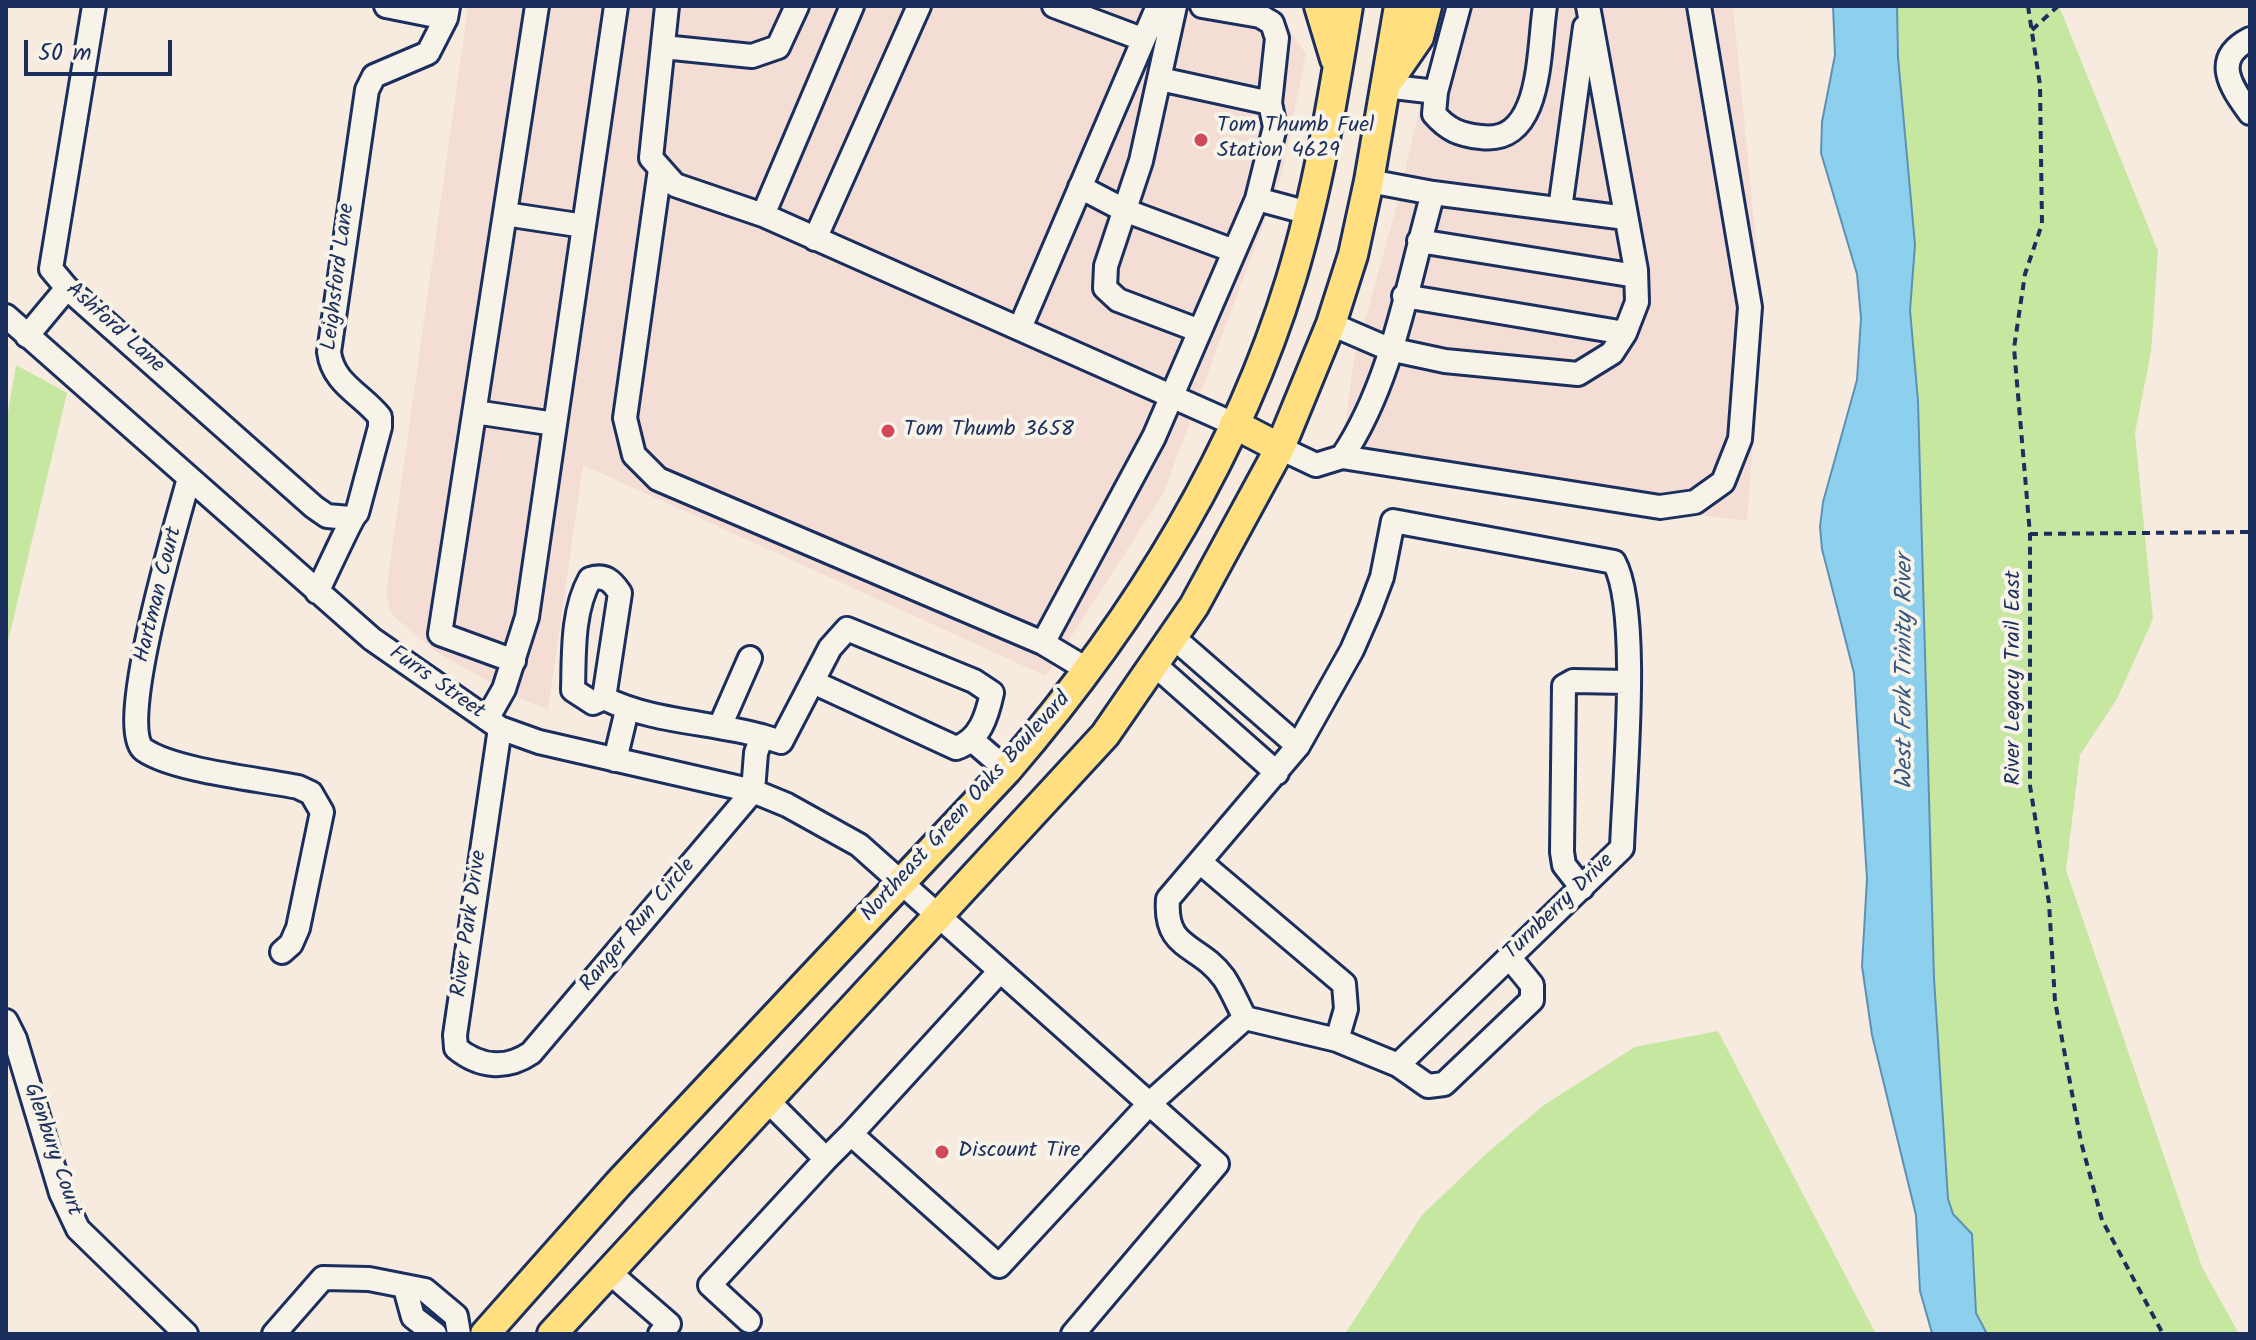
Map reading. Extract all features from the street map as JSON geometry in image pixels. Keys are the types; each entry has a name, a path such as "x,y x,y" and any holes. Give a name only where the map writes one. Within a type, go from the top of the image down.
{"main road":[{"path":"1319,6 1329,30 1338,70"},
{"name":"Northeast Green Oaks Boulevard","path":"485,1334 619,1183 1007,770 1088,670 1160,565 1234,424 1279,313 1309,213 1348,6"},
{"path":"552,1334 1105,735 1173,637 1212,575 1280,448 1331,324 1353,255 1369,181 1399,6"},
{"path":"1385,86 1419,37 1427,6"},
{"path":"1234,424 1280,448"}],"street":[{"name":"Ashford Lane","path":"94,6 51,269 67,288 314,507 327,516 350,518"},
{"name":"Leighsford Lane","path":"317,592 342,546 350,518 357,513 380,417 331,368 329,352 367,90 374,76 428,53 447,12 386,6"},
{"path":"514,661 440,634 537,6"},
{"path":"494,723 527,617 616,6"},
{"path":"667,6 651,158 675,185 763,215 1234,424"},
{"path":"663,47 752,56 778,47 797,6"},
{"path":"763,215 852,6"},
{"path":"815,239 919,6"},
{"path":"1054,6 1142,39"},
{"path":"1020,328 1158,6"},
{"path":"1175,6 1141,161 1106,266 1105,288 1118,300 1200,331"},
{"path":"1043,643 1134,475 1172,396 1257,199 1275,127 1270,103 1277,38 1272,23 1260,16 1202,6"},
{"path":"1459,6 1436,92 1434,114 1447,129 1495,139 1518,129 1529,114 1545,6"},
{"path":"1560,209 1588,6"},
{"path":"1331,324 1389,349 1483,366 1578,374 1612,353 1625,333 1637,302 1636,276 1588,6"},
{"path":"1280,448 1316,465 1342,457 1660,507 1695,502 1723,482 1740,439 1750,307 1699,6"},
{"path":"2250,39 2237,46 2228,61 2228,77 2250,113"},
{"path":"1160,79 1270,103"},
{"path":"1385,86 1436,92"},
{"path":"660,169 625,418 634,455 658,479 1043,643 1088,670"},
{"path":"1369,181 1433,193 1626,218"},
{"path":"1080,187 1124,210 1234,251"},
{"path":"1342,457 1362,428 1389,349 1433,193"},
{"path":"1257,199 1309,213"},
{"path":"505,214 584,226"},
{"path":"1419,241 1636,276"},
{"path":"27,336 67,288"},
{"path":"1404,296 1625,333"},
{"name":"Furrs Street","path":"6,316 372,639 494,723 539,742 753,791 787,805 859,845 1217,1164 1073,1334"},
{"path":"475,412 555,424"},
{"name":"Hartman Court","path":"189,478 145,644 134,734 143,750 175,763 298,787 311,793 322,812 298,928 291,944 282,952"},
{"name":"Turnberry Drive","path":"1245,1018 1223,977 1203,956 1185,947 1172,933 1168,899 1298,746 1364,623 1382,577 1393,521 1614,562 1622,576 1626,599 1622,848 1398,1065"},
{"path":"597,576 614,583 620,593 604,698 593,703 573,690 575,637 583,591 590,579 597,576"},
{"path":"604,698 627,710 721,724 781,742 830,648 847,629 889,643 974,681 992,693 987,715 972,740 956,748 813,682"},
{"path":"1173,637 1298,746"},
{"path":"721,724 750,658"},
{"path":"1155,665 1277,773"},
{"path":"1582,888 1564,865 1562,852 1564,686 1573,681 1627,682"},
{"path":"615,760 627,710"},
{"name":"River Park Drive","path":"494,723 455,1035 456,1048 486,1064 508,1065 522,1058"},
{"path":"753,791 756,753 762,736"},
{"path":"972,740 1007,770"},
{"name":"Ranger Run Circle","path":"522,1058 753,791"},
{"path":"1200,862 1344,984 1346,1009 1337,1040"},
{"path":"851,1134 999,1266 1149,1104 1245,1018 1337,1040 1398,1065 1428,1086 1438,1086 1534,997 1532,985 1510,958"},
{"path":"749,1321 710,1285 1000,971"},
{"name":"Glenbury Court","path":"6,1021 15,1039 61,1193 78,1229 186,1334"},
{"path":"767,1100 826,1159"},
{"path":"609,1272 669,1324 660,1334"},
{"path":"274,1334 323,1278 369,1279 425,1290 456,1316 459,1334"},
{"path":"405,1288 413,1317 435,1334"}],"path":[{"name":"River Legacy Trail East","path":"2028,6 2040,85 2042,224 2025,274 2014,348 2030,534 2030,786 2049,903 2055,1001 2081,1142 2102,1220 2163,1334"},
{"path":"2032,30 2058,6"},
{"path":"2030,534 2250,532"}],"shaded area":[{"path":"468,6 1274,8 1306,54 1281,177 1163,494 1046,676 583,465 548,710 508,693 435,651 391,614 386,592"},
{"path":"1443,6 1733,6 1763,314 1747,521 1339,469 1354,360 1397,205"}],"green space":[{"path":"1897,6 2059,6 2158,251 2151,352 2135,433 2153,619 2117,699 2080,755 2066,870 2202,1267 2239,1334 1987,1334 1976,1313 1972,1234 1953,1214 1948,1199 1934,978 1918,401 1910,310 1915,245 1898,57"},
{"path":"16,365 67,393 6,650 6,424"},
{"path":"1718,1031 1876,1334 1345,1334 1422,1215 1487,1153 1544,1105 1635,1047"}],"water":[{"name":"West Fork Trinity River","path":"1833,6 1897,6 1898,57 1915,245 1910,310 1918,401 1934,978 1948,1199 1953,1214 1972,1234 1976,1313 1987,1334 1932,1333 1920,1291 1916,1215 1872,1035 1862,966 1867,879 1854,673 1822,549 1820,527 1823,502 1857,380 1861,318 1857,274 1821,153 1822,122 1835,55"}],"place":[{"name":"Tom Thumb Fuel Station 4629","path":"1201,140"},
{"name":"Tom Thumb 3658","path":"888,431"},
{"name":"Discount Tire","path":"942,1152"}]}
